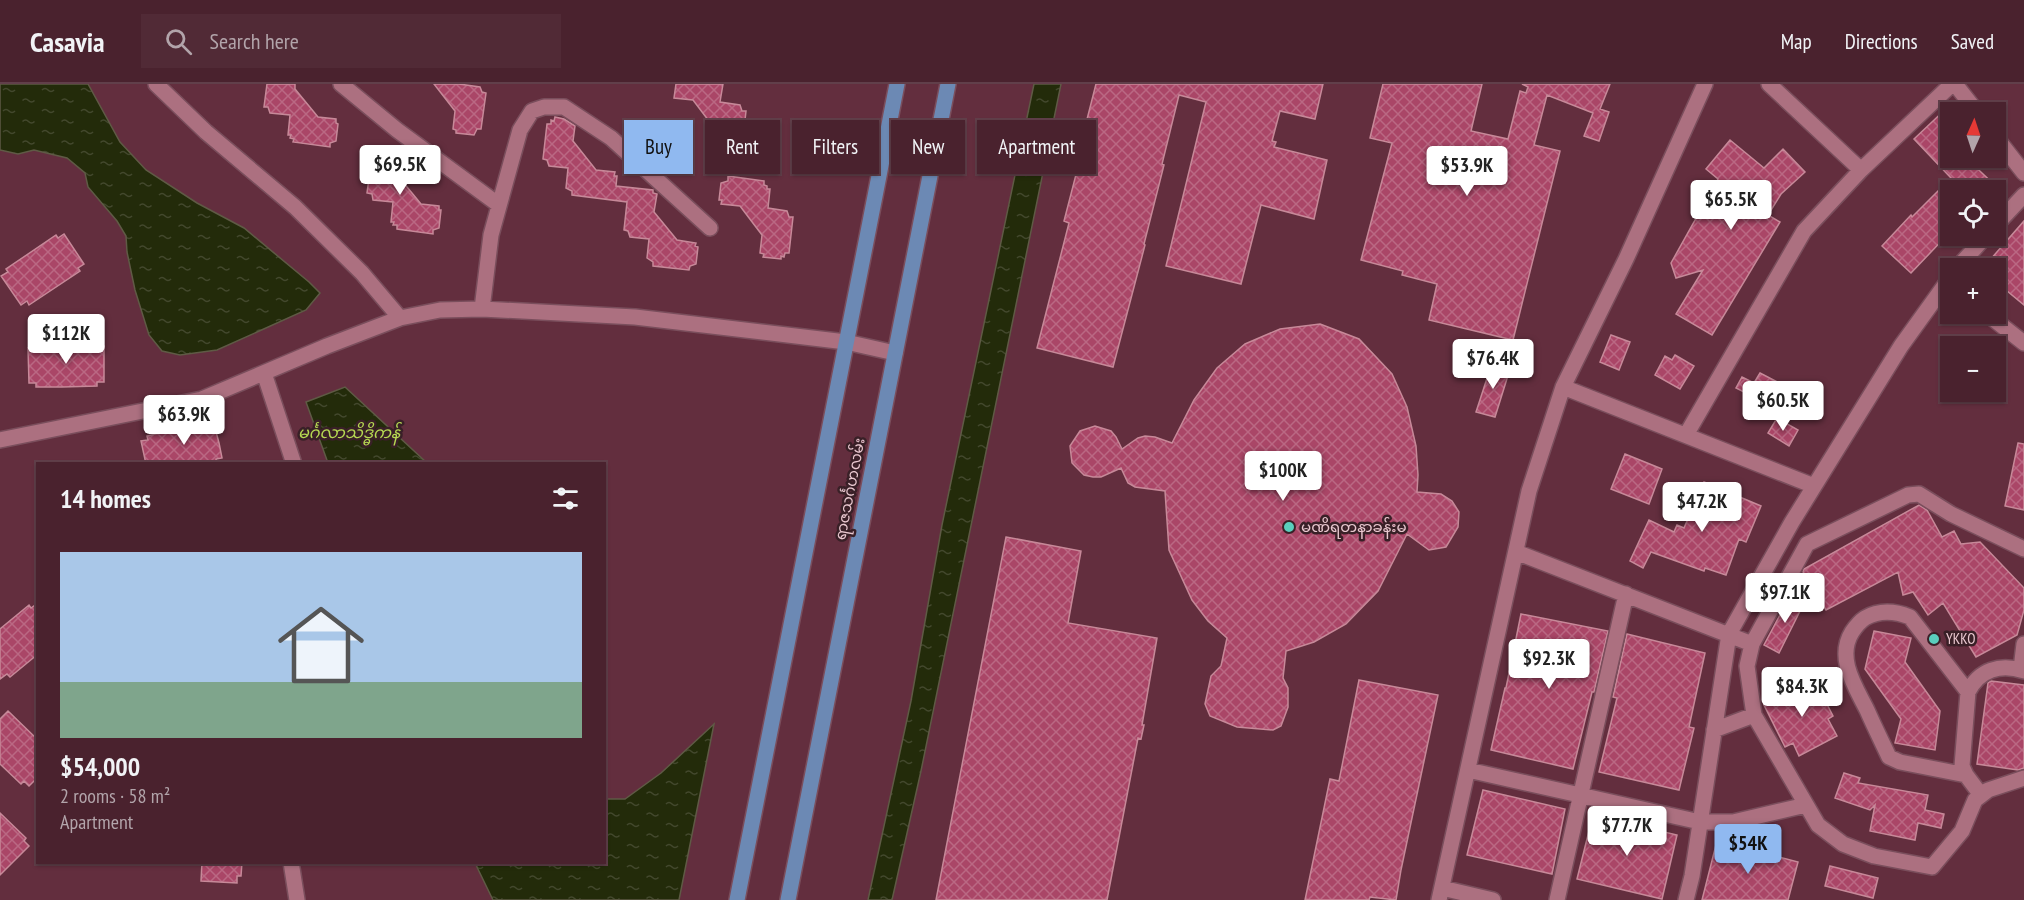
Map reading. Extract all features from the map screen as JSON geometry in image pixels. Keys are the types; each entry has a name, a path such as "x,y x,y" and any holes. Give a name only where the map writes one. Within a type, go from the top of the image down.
{"main road":[{"path":"737,900 897,84"},
{"name":"ရာဇသင်္ဂဟလမ်း","path":"788,900 948,84"}],"street":[{"path":"156,84 206,132 295,207 362,273 400,318"},
{"path":"341,84 397,130 499,204"},
{"path":"1492,900 1440,894 1529,491 1563,387 1626,259 1705,84"},
{"path":"1769,84 1861,170"},
{"path":"1686,435 1804,231 1861,170 1954,84 1969,102"},
{"path":"482,309 490,235 520,130 531,111 544,107 564,107 611,138 710,228"},
{"path":"2006,150 2024,173"},
{"path":"2006,214 2024,195"},
{"path":"1966,258 1977,246"},
{"path":"1686,900 1729,634 1814,486 1901,346 1940,293"},
{"path":"0,440 202,399 400,318 440,310 482,309 634,317 846,342 895,353"},
{"path":"2000,324 2024,343"},
{"path":"264,373 293,462"},
{"path":"1563,387 1814,486"},
{"path":"2024,549 1951,514 1919,494 1908,495 1806,544 1752,644 1747,666 1754,715 1818,825 1843,844 1874,856 1932,867 1962,831 1975,800 1988,789 2024,778"},
{"path":"1784,536 1806,544"},
{"path":"1516,552 1752,644"},
{"path":"1557,900 1626,594"},
{"path":"1966,775 1900,762 1889,757 1848,671 1845,655 1848,639 1859,622 1870,615 1891,612 1910,616 1968,692"},
{"path":"1981,795 1962,766 1968,692 1973,681 1986,671 2003,667 2022,670 2024,644"},
{"path":"1714,729 1754,715"},
{"path":"1468,770 1700,822 1733,822 1806,805"},
{"path":"291,864 297,900"}],"water":[{"path":"0,84 88,84 120,142 146,170 197,203 244,228 320,293 306,310 217,350 180,355 162,351 149,335 135,290 126,236 117,221 88,187 85,173 67,158 34,150 18,154 0,150"},
{"path":"1034,84 1061,84 1054,120 1026,120"},
{"path":"1015,174 1043,174 921,771 892,900 868,900 911,701 942,525"},
{"name":"မင်္ဂလာသိဒ္ဓိကန်","path":"345,387 426,462 328,462 306,402"},
{"path":"714,724 679,900 493,900 475,864 606,864 606,799 625,799 661,773"}],"building":[{"path":"267,84 295,84 295,89 318,117 336,119 338,124 336,141 330,143 330,147 293,142 294,139 288,135 290,115 270,113 268,107 264,107"},
{"path":"434,84 480,87 482,92 486,93 481,129 477,129 474,135 456,133 453,129 455,111"},
{"path":"676,84 723,84 720,102 740,105 742,111 746,111 745,120 708,120 693,100 674,98"},
{"path":"1096,84 1323,84 1315,119 1280,111 1272,141 1276,142 1274,147 1327,160 1314,219 1261,205 1241,284 1166,266 1206,102 1179,95 1145,245 1113,367 1037,348 1069,223 1064,221 1076,174 1096,174 1096,120 1087,120"},
{"path":"1383,84 1482,84 1471,131 1508,139 1520,91 1526,93 1528,87 1522,84 1610,84 1600,109 1609,112 1599,141 1584,136 1593,113 1547,95 1534,145 1560,151 1513,340 1429,320 1437,284 1402,275 1403,271 1361,260 1392,143 1370,138"},
{"path":"1940,114 1940,166 1914,139"},
{"path":"555,117 564,119 575,126 573,141 596,170 615,172 616,186 653,190 653,193 657,194 654,212 677,240 696,243 695,246 698,247 696,264 690,266 689,270 653,266 653,262 647,258 649,239 630,237 628,231 624,230 627,202 572,195 572,191 566,188 568,168 549,166 547,160 543,159 547,124 551,124 551,120 554,121"},
{"path":"1730,140 1764,168 1783,149 1805,172 1781,194 1768,215 1780,222 1712,335 1676,314 1703,270 1676,278 1671,263 1718,179 1706,169"},
{"path":"379,151 397,153 397,157 400,157 398,176 421,204 439,206 441,210 439,228 433,230 433,234 397,229 397,225 391,222 393,202 373,200 372,194 367,193 372,157 376,158"},
{"path":"1942,168 1977,168 1989,180 1949,180 1951,178"},
{"path":"728,176 764,181 767,189 770,189 768,208 787,211 789,217 793,217 789,253 785,253 784,257 781,256 781,259 763,257 764,254 760,253 762,235 740,206 721,204 722,200 719,200 721,183 728,181"},
{"path":"1940,189 1940,243 1911,273 1882,246 1911,215 1912,217"},
{"path":"2024,221 2024,305 2006,290 2006,258 1992,258 2002,246 2006,246 2006,242"},
{"path":"64,234 84,264 78,268 80,271 29,305 27,301 21,305 1,276 8,272 6,269 56,235 58,238"},
{"name":"မဏိရတနာခန်းမ","path":"1320,324 1359,339 1392,374 1407,407 1416,446 1417,492 1441,494 1452,501 1459,512 1458,527 1446,547 1429,550 1407,534 1378,591 1346,624 1314,642 1286,651 1283,678 1288,688 1288,707 1281,726 1273,730 1237,727 1210,716 1205,704 1211,676 1221,666 1227,638 1208,621 1192,600 1169,550 1165,491 1135,487 1128,483 1121,468 1101,477 1084,475 1072,463 1070,446 1080,431 1095,426 1111,431 1122,449 1145,436 1172,443 1194,400 1217,368 1245,344 1280,329"},
{"path":"1611,335 1630,342 1619,370 1600,362"},
{"path":"96,343 96,347 104,346 104,382 97,382 97,386 62,387 36,387 36,383 29,383 28,348 36,348 36,344"},
{"path":"1675,355 1694,366 1680,389 1655,375 1665,356 1672,360"},
{"path":"1492,363 1510,369 1495,417 1476,412"},
{"path":"1760,373 1791,389 1776,416 1745,399 1748,394 1736,388 1742,377 1754,383"},
{"path":"1777,418 1798,430 1789,446 1768,433"},
{"path":"206,422 207,425 214,424 222,458 216,459 217,462 146,462 141,441 148,440 147,436"},
{"path":"2018,443 2024,444 2024,510 2005,506"},
{"path":"1625,454 1662,469 1649,504 1611,489"},
{"path":"1704,482 1761,506 1746,542 1739,539 1726,575 1705,568 1704,571 1651,552 1643,568 1630,561 1649,520 1674,532 1677,525 1684,528"},
{"path":"1919,505 1927,510 1942,537 1954,531 1961,544 1980,542 2024,588 2024,610 2017,635 1976,657 1943,603 1928,615 1913,592 1903,595 1898,572 1826,610 1803,572 1804,569"},
{"path":"1006,537 1081,551 1068,623 1157,638 1142,725 1144,725 1141,739 1138,738 1107,900 936,900"},
{"path":"1791,594 1805,601 1779,653 1764,645"},
{"path":"36,604 36,656 10,677 7,674 0,679 0,629 29,605 31,608"},
{"path":"1521,614 1608,631 1573,769 1491,750"},
{"path":"1874,631 1911,638 1905,662 1940,711 1935,750 1895,743 1901,719 1865,669"},
{"path":"1627,634 1705,653 1689,727 1694,728 1679,790 1599,772 1617,698 1613,697"},
{"path":"1814,679 1833,716 1828,719 1837,736 1799,756 1793,743 1785,747 1764,705"},
{"path":"1359,680 1438,695 1396,900 1370,897 1369,900 1305,900 1330,779 1339,781"},
{"path":"1991,681 2024,685 2024,768 2018,770 1977,764 1988,683"},
{"path":"8,711 36,738 36,779 29,786 24,781 21,784 0,764 0,719"},
{"path":"1844,773 1860,778 1858,783 1928,795 1925,810 1944,814 1941,828 1918,823 1915,840 1870,831 1875,805 1870,810 1835,798"},
{"path":"1483,790 1565,809 1552,874 1467,855"},
{"path":"0,813 26,838 24,841 29,846 0,875"},
{"path":"1593,815 1677,835 1662,899 1577,879"},
{"path":"1717,841 1798,862 1788,900 1702,900"},
{"path":"202,864 242,864 241,876 237,876 237,883 201,881"},
{"path":"1830,866 1878,878 1873,898 1825,886"}],"place":[{"name":"မဏိရတနာခန်းမ","path":"1289,527"},
{"name":"YKKO","path":"1934,639"}]}
